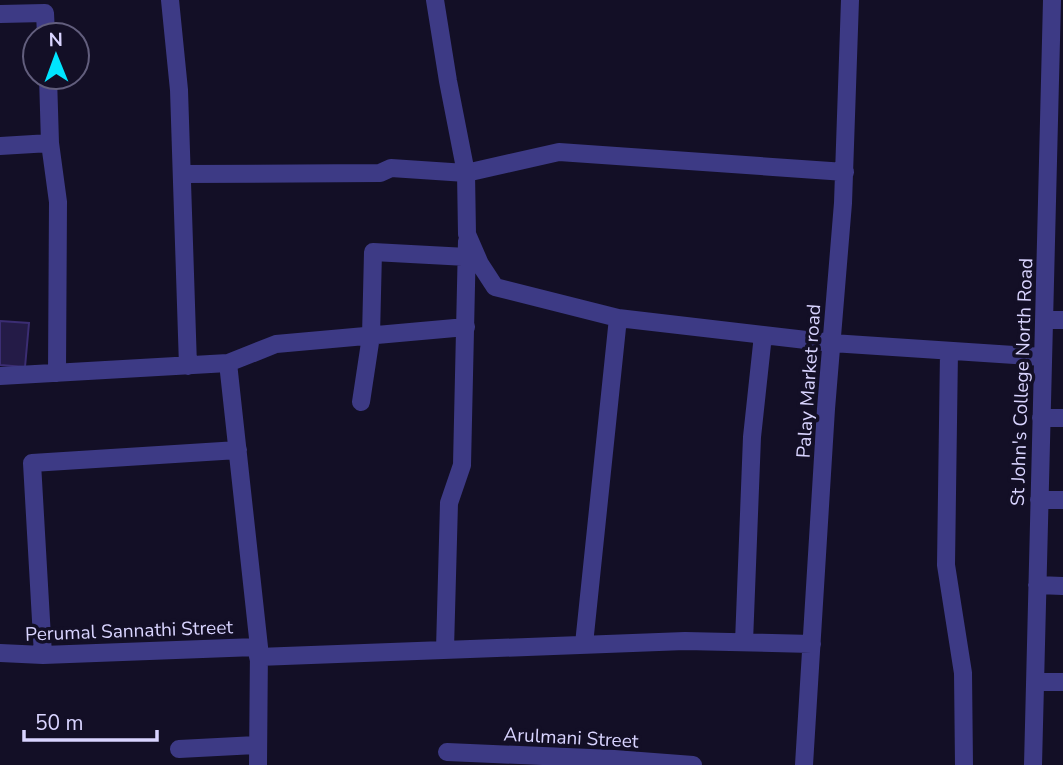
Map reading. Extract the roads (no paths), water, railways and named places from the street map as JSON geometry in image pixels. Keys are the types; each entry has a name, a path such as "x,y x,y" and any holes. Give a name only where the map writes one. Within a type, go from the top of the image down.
{"street":[{"path":"170,0 179,90 188,366"},
{"path":"435,0 466,173 467,234 462,465 449,503 444,649"},
{"name":"Palay Market road","path":"804,765 845,172 850,0"},
{"name":"St John's College North Road","path":"1033,765 1052,0"},
{"path":"0,15 46,6"},
{"path":"48,91 50,143 58,202 57,373"},
{"path":"0,146 50,143"},
{"path":"182,174 380,173 391,168 466,173 559,152 845,172"},
{"path":"467,234 480,264 495,287 618,318 832,343 1043,356"},
{"path":"361,402 370,336 373,252 467,257"},
{"path":"584,644 618,318"},
{"path":"1044,320 1063,320"},
{"path":"0,376 228,363 276,344 466,327"},
{"path":"744,642 752,437 763,335"},
{"path":"949,351 946,565 963,673 964,765"},
{"path":"228,363 259,652 258,765"},
{"path":"1041,418 1063,418"},
{"path":"43,655 32,463 237,450"},
{"path":"1039,500 1063,500"},
{"path":"1037,585 1063,586"},
{"name":"Perumal Sannathi Street","path":"0,653 43,655 444,649 685,641 811,644"},
{"path":"1035,682 1063,682"},
{"path":"179,749 258,744"},
{"name":"Arulmani Street","path":"447,752 693,765"}]}
